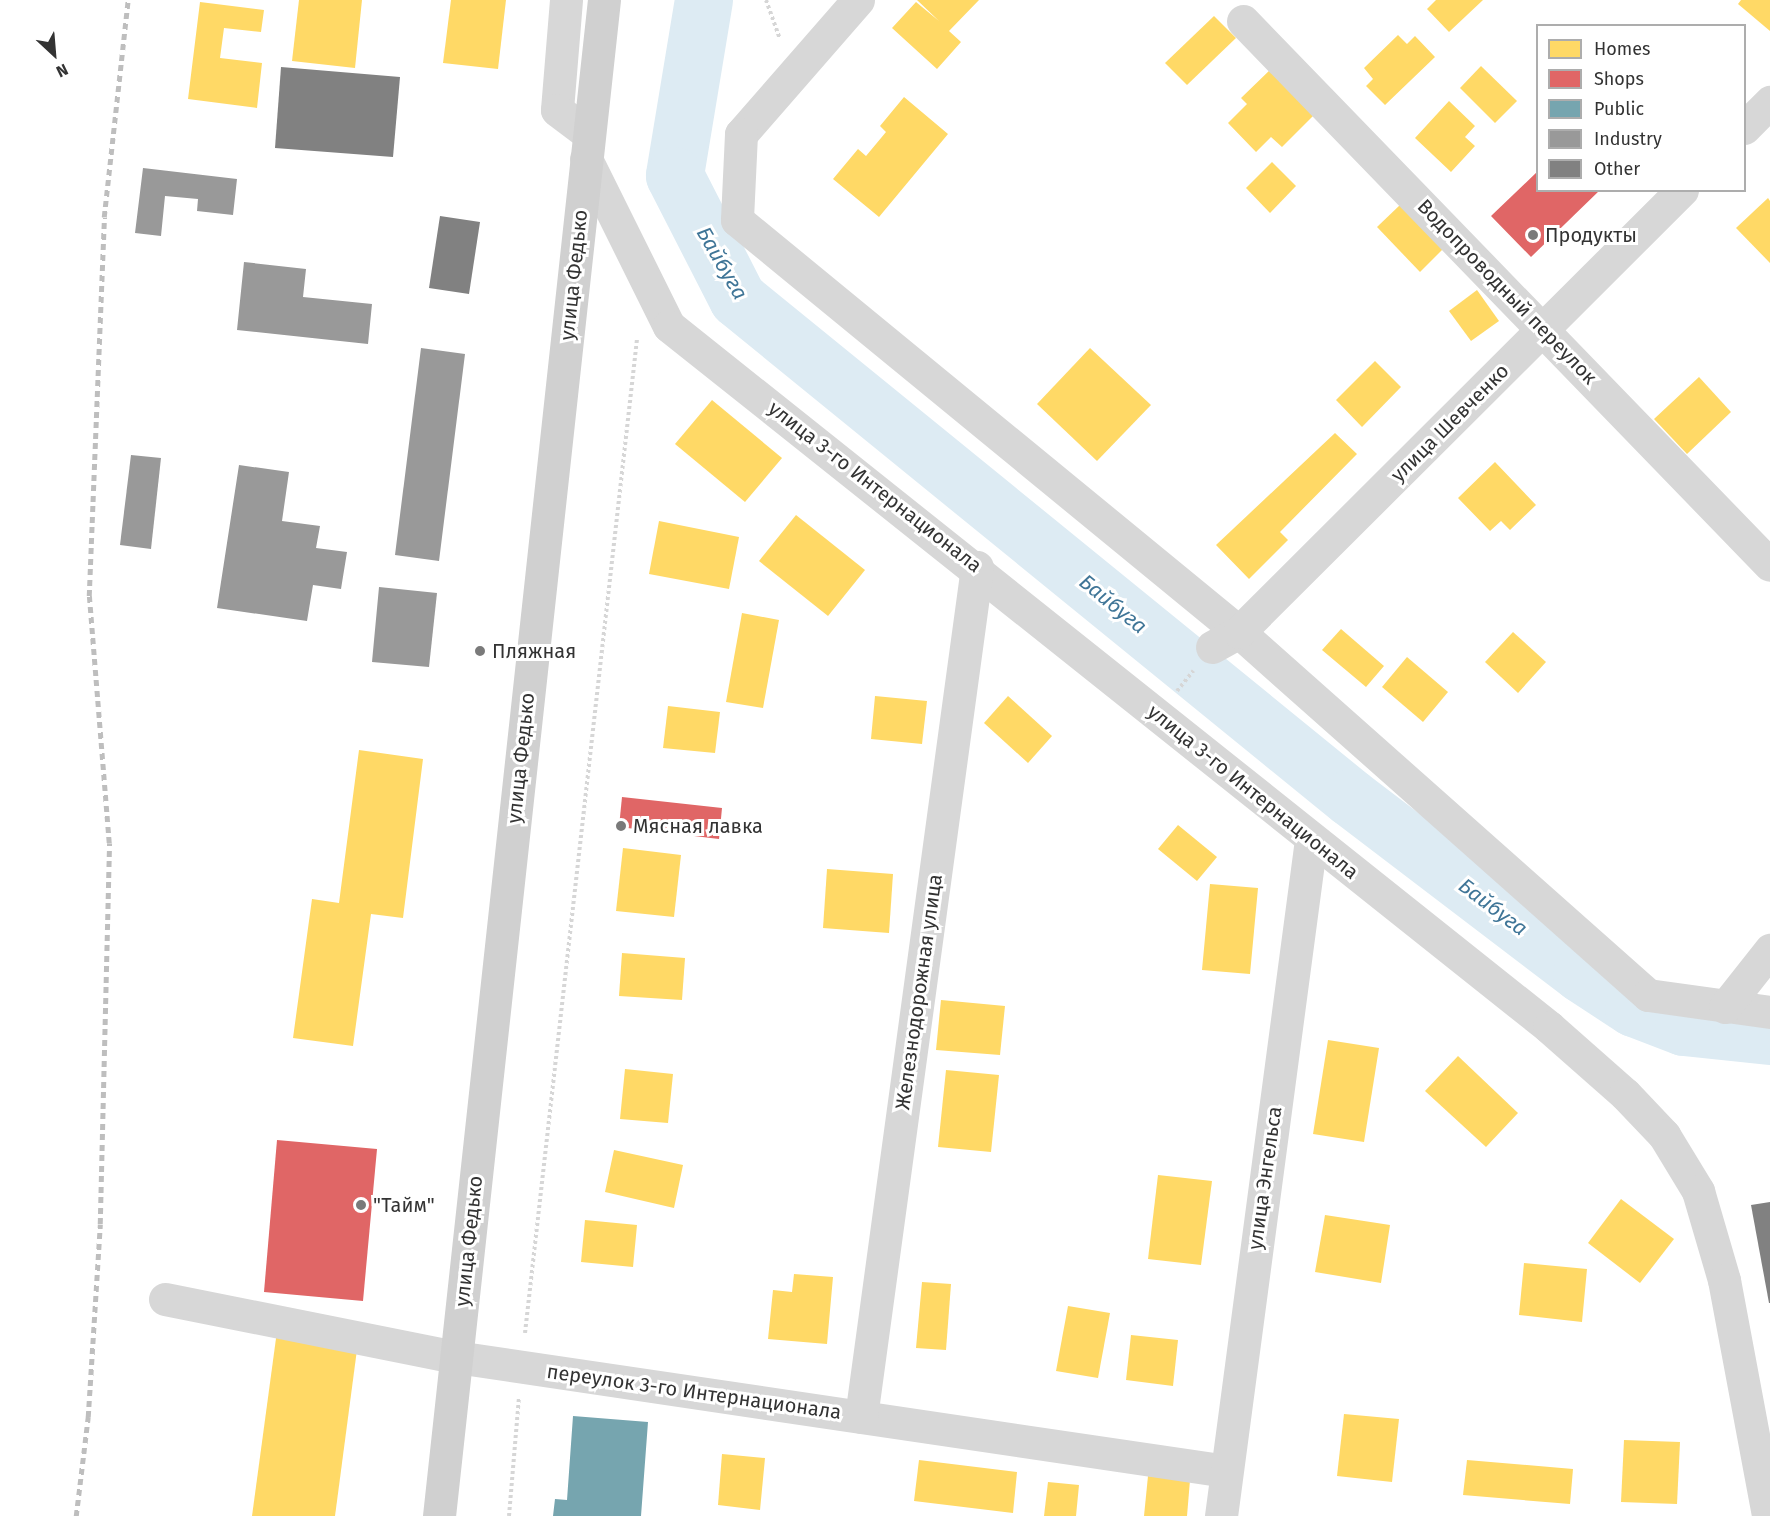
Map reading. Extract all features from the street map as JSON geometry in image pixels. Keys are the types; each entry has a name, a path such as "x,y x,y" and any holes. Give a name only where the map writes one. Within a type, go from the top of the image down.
{"main road":[{"name":"улица Федько","path":"439,1516 604,0"}],"street":[{"path":"566,0 557,110 588,147"},
{"path":"858,0 741,134 738,220 1225,639 1648,995 1770,1012"},
{"name":"Водопроводный переулок","path":"1243,21 1545,330 1770,565"},
{"path":"1746,126 1770,102"},
{"name":"улица 3-го Интернационала","path":"588,147 669,326 977,567 1311,840 1549,1028 1625,1094 1664,1135 1698,1191 1724,1280 1768,1516"},
{"name":"улица Шевченко","path":"1225,639 1545,330 1680,192"},
{"name":"Железнодорожная улица","path":"861,1417 977,567"},
{"name":"улица Энгельса","path":"1221,1516 1311,840"},
{"path":"1725,1007 1770,950"},
{"name":"переулок 3-го Интернационала","path":"165,1299 456,1357 1226,1471"}],"path":[{"path":"510,1516 521,1366 638,335"}],"building: Homes":[{"path":"299,0 362,0 355,68 292,61"},
{"path":"451,0 506,0 498,69 443,63"},
{"path":"917,0 979,0 949,31 961,42 937,69 892,28 916,2 939,21"},
{"path":"1436,0 1483,0 1449,32 1427,9"},
{"path":"1741,0 1770,0 1770,31 1738,4"},
{"path":"200,2 264,10 261,32 224,28 220,58 262,63 257,108 188,99"},
{"path":"1214,16 1236,38 1187,85 1165,63"},
{"path":"1398,35 1407,44 1415,36 1435,57 1385,105 1366,86 1373,79 1364,68"},
{"path":"1481,66 1517,101 1495,123 1460,88"},
{"path":"1272,68 1316,113 1282,147 1271,137 1256,152 1228,123 1247,104 1241,98"},
{"path":"904,97 948,134 879,217 833,179 858,149 866,156 886,132 880,126"},
{"path":"1449,101 1475,126 1465,137 1475,146 1451,172 1415,138"},
{"path":"1272,162 1296,186 1270,213 1246,188"},
{"path":"1768,198 1770,201 1770,263 1736,228"},
{"path":"1401,204 1444,248 1420,272 1377,227"},
{"path":"1477,290 1499,321 1471,341 1449,311"},
{"path":"1090,348 1151,405 1097,461 1037,404"},
{"path":"1375,361 1401,387 1362,427 1336,400"},
{"path":"1699,377 1731,412 1687,454 1654,419"},
{"path":"712,400 782,458 745,502 675,444"},
{"path":"1335,433 1357,454 1280,532 1288,540 1249,579 1216,545"},
{"path":"1495,462 1536,505 1510,530 1501,521 1490,531 1458,498"},
{"path":"796,515 865,570 828,616 759,561"},
{"path":"659,521 739,537 729,589 649,574"},
{"path":"742,613 779,620 763,708 726,702"},
{"path":"1341,629 1384,666 1366,687 1322,650"},
{"path":"1513,632 1546,662 1518,693 1485,662"},
{"path":"1407,657 1448,692 1423,722 1382,687"},
{"path":"875,696 927,701 922,744 871,739"},
{"path":"1008,696 1052,736 1028,763 984,723"},
{"path":"668,706 720,712 715,753 663,748"},
{"path":"359,750 423,759 403,918 371,914 353,1046 293,1038 312,899 339,903"},
{"path":"1178,825 1217,857 1197,881 1158,849"},
{"path":"623,848 681,855 674,917 616,911"},
{"path":"827,869 893,874 889,933 823,928"},
{"path":"1210,884 1258,888 1250,974 1202,970"},
{"path":"622,953 685,958 682,1000 619,996"},
{"path":"941,1000 1005,1006 1000,1055 936,1050"},
{"path":"1328,1040 1379,1048 1364,1142 1313,1134"},
{"path":"1458,1056 1518,1113 1486,1147 1425,1091"},
{"path":"625,1069 673,1074 668,1123 620,1119"},
{"path":"946,1070 999,1075 991,1152 938,1147"},
{"path":"614,1150 683,1165 674,1208 605,1192"},
{"path":"1158,1175 1212,1181 1201,1265 1148,1259"},
{"path":"1621,1199 1674,1239 1640,1283 1588,1243"},
{"path":"1325,1215 1390,1225 1381,1283 1315,1272"},
{"path":"585,1220 637,1225 633,1267 581,1262"},
{"path":"1524,1263 1587,1269 1582,1322 1519,1315"},
{"path":"794,1274 833,1277 827,1344 768,1339 773,1290 792,1292"},
{"path":"922,1282 951,1284 946,1350 916,1348"},
{"path":"1068,1306 1110,1313 1098,1378 1056,1371"},
{"path":"277,1331 358,1342 335,1516 252,1516"},
{"path":"1131,1335 1178,1340 1173,1386 1126,1380"},
{"path":"1344,1414 1399,1419 1392,1482 1337,1476"},
{"path":"1624,1440 1680,1442 1677,1504 1621,1502"},
{"path":"722,1454 765,1458 760,1510 718,1505"},
{"path":"919,1460 1017,1472 1013,1513 914,1501"},
{"path":"1467,1460 1573,1469 1570,1504 1463,1495"},
{"path":"1148,1476 1190,1480 1187,1516 1144,1516"},
{"path":"1048,1482 1079,1485 1076,1516 1044,1516"}],"building: Shops":[{"path":"1536,173 1536,192 1598,192 1531,257 1491,216"},
{"path":"622,797 722,808 719,839 619,827"},
{"path":"277,1140 377,1149 363,1301 264,1292"}],"building: Public":[{"path":"573,1416 648,1422 641,1516 553,1516 555,1499 567,1500"}],"building: Industry":[{"path":"143,168 237,179 233,215 197,211 198,199 165,196 161,236 135,233"},
{"path":"244,262 306,269 303,297 372,304 368,344 237,330"},
{"path":"421,348 465,354 439,561 395,555"},
{"path":"131,455 161,458 151,549 120,545"},
{"path":"239,465 289,472 282,521 320,526 316,548 347,552 341,589 313,585 307,621 217,608"},
{"path":"379,587 437,593 429,667 372,662"}],"building: Other":[{"path":"281,67 400,77 393,157 275,148"},
{"path":"440,216 480,222 469,294 429,288"},
{"path":"1770,1202 1770,1303 1769,1303 1751,1205"}],"waterway":[{"name":"Байбуга","path":"704,0 675,176 738,299 1351,798 1582,974 1634,1008 1684,1027 1770,1036"}],"railway":[{"path":"76,1516 88,1417 100,1224 109,843 89,596 104,217 128,0"}],"place":[{"name":"Продукты","path":"1533,235"},
{"name":"Пляжная","path":"480,651"},
{"name":"Мясная лавка","path":"621,826"},
{"name":"\"Тайм\"","path":"361,1205"}]}
